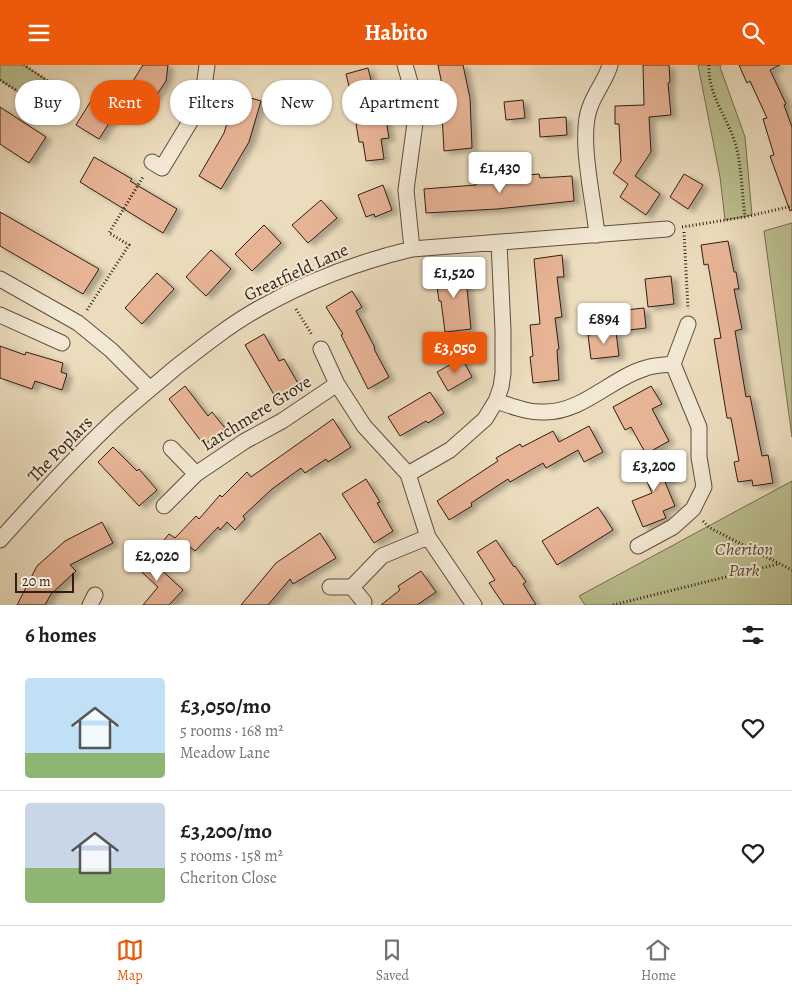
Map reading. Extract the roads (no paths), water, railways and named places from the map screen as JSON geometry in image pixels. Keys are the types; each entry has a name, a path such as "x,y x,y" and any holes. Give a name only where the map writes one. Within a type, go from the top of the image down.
{"street":[{"path":"152,162 162,167 202,101 207,65"},
{"path":"405,65 414,96 415,123 406,175 412,249"},
{"path":"597,235 586,148 586,127 589,108 607,75 610,65"},
{"name":"Greatfield Lane","path":"150,389 228,327 286,293 348,267 412,249 667,229"},
{"path":"408,474 450,449 485,419 496,401 503,373 499,242"},
{"path":"0,279 78,323 116,355 150,389"},
{"path":"0,315 62,343"},
{"path":"638,546 673,527 693,509 711,486 699,457 699,427 673,364 688,324"},
{"path":"321,349 336,384 364,426 408,474 428,537 474,605"},
{"path":"496,401 536,412 557,411 576,404 640,370 659,365 673,364"},
{"name":"Larchmere Grove","path":"164,506 196,474 245,441 282,421 336,384"},
{"name":"The Poplars","path":"0,540 82,452 150,389"},
{"name":"Larchmere Grove","path":"170,448 196,474"},
{"path":"330,587 352,587 382,557 428,537"},
{"path":"352,587 364,602"}],"park label":[{"name":"Cheriton Park","path":"744,560"}]}
